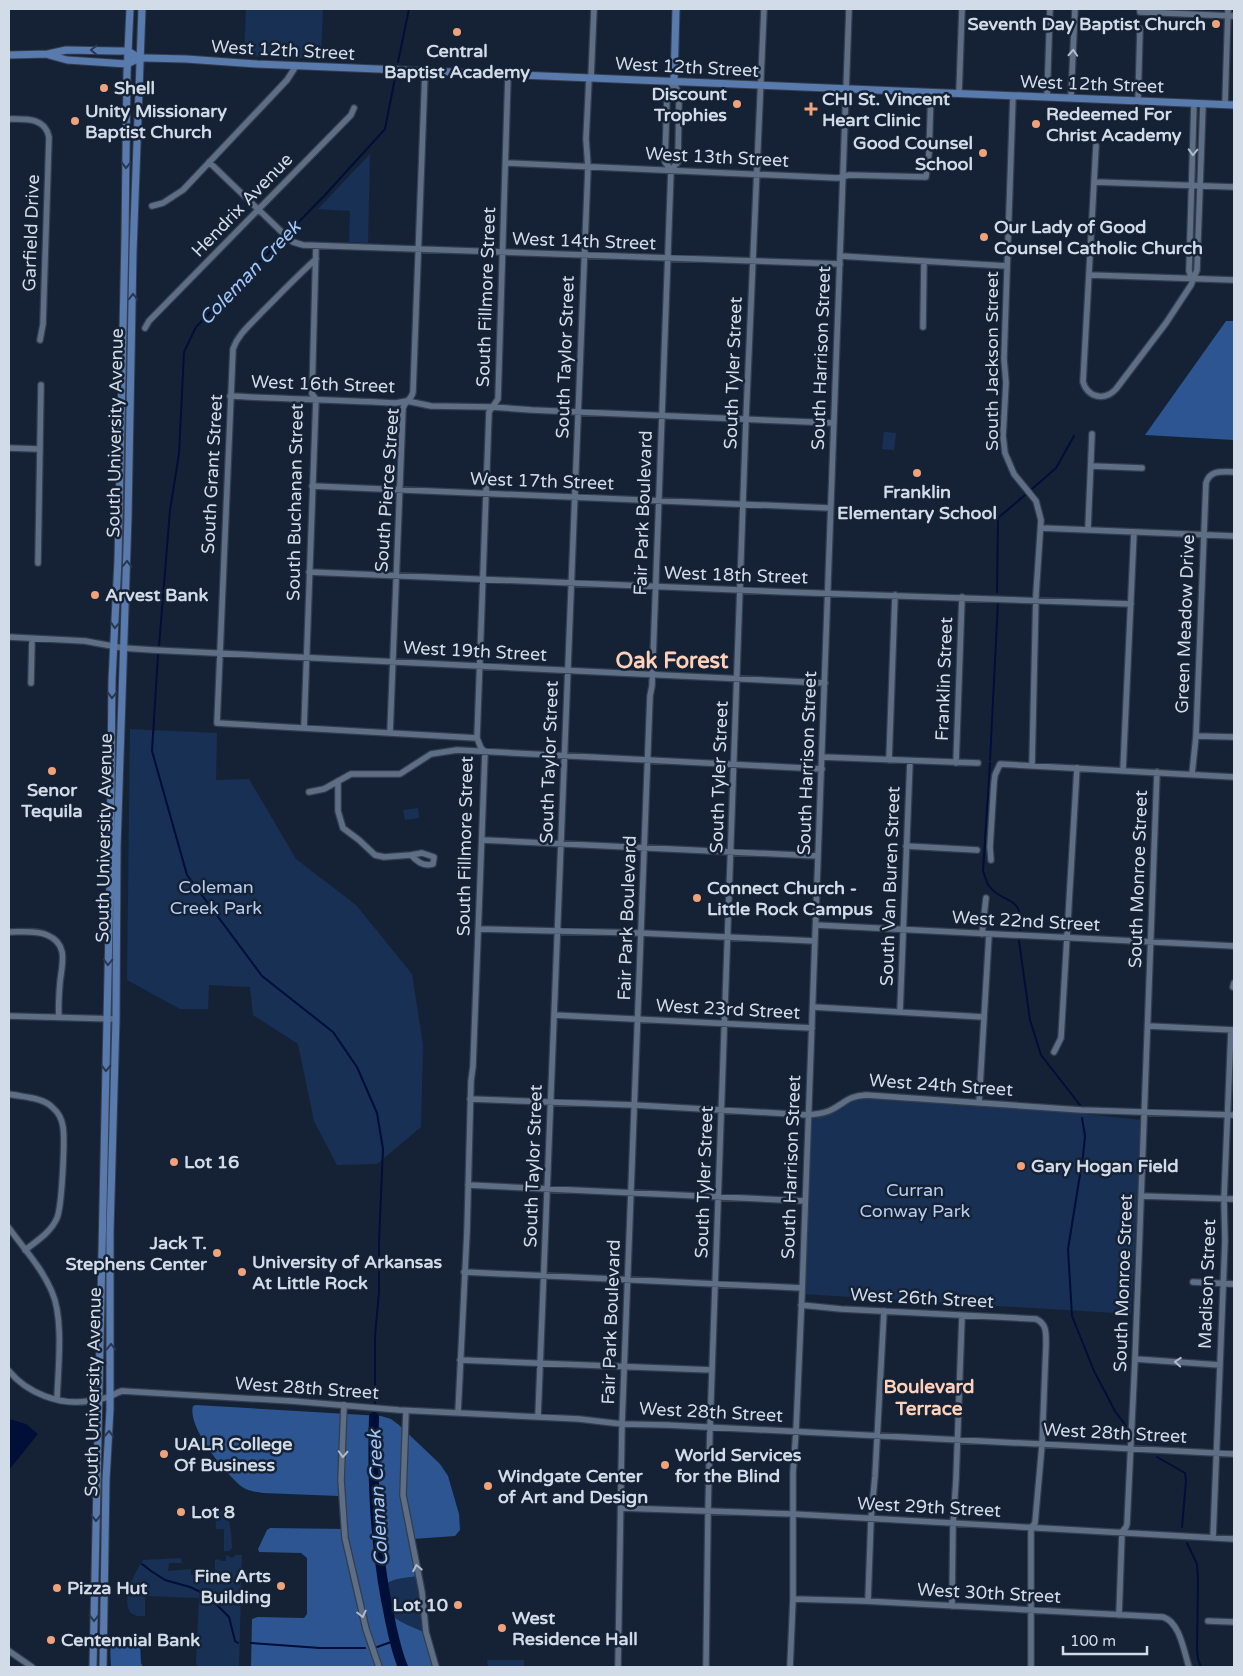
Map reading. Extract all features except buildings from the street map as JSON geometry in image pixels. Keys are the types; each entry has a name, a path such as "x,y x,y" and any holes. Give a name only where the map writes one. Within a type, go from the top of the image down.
{"main road":[{"name":"South University Avenue","path":"93,1667 114,646 118,560 127,64 130,9"},
{"name":"South University Avenue","path":"103,1667 106,1488 110,1396 110,1223 116,1019 117,838 128,517 133,252 142,9"},
{"name":"Fair Park Boulevard","path":"674,81 676,9"},
{"name":"West 12th Street","path":"9,55 48,54 66,50 128,52 139,58 296,66 1234,105"},
{"name":"West 12th Street","path":"48,54 67,60 127,64 139,58"}],"street":[{"name":"South Taylor Street","path":"538,1417 588,167 586,139 594,9"},
{"name":"South Tyler Street","path":"706,1667 712,1370 746,418 764,9"},
{"name":"South Harrison Street","path":"790,1667 793,1599 793,1473 822,770 849,9"},
{"path":"959,93 962,9"},
{"path":"1047,97 1050,9"},
{"path":"1071,98 1075,9"},
{"path":"1225,104 1231,16 1228,9"},
{"path":"1140,10 1231,16"},
{"path":"1138,101 1140,29"},
{"path":"152,206 163,203 176,195 287,80 296,66"},
{"name":"South Pierce Street","path":"390,733 403,408 406,401 412,397 413,392 425,72"},
{"name":"South Fillmore Street","path":"458,1413 485,752 477,738 489,412 498,399 508,75"},
{"name":"Fair Park Boulevard","path":"672,170 665,162 667,95 674,81"},
{"name":"Fair Park Boulevard","path":"618,1667 622,1424 632,1194 640,933 672,170 678,162 679,96 674,81"},
{"name":"West 13th Street","path":"506,163 838,178 849,175 926,177 929,153 931,92"},
{"name":"South Jackson Street","path":"1013,96 1003,445 1010,468 1038,506 1041,528 1036,600 1032,766"},
{"path":"1192,279 1188,271 1194,104"},
{"path":"1096,146 1084,382 1086,390 1093,395 1105,396 1111,394 1116,389 1166,323 1191,285 1197,270 1203,104"},
{"name":"Hendrix Avenue","path":"145,328 146,320 259,210 352,114 354,108"},
{"name":"Garfield Drive","path":"9,119 40,122 45,127 49,137 43,324 40,340"},
{"name":"West 14th Street","path":"209,162 288,238 296,243 316,246 418,250 840,264"},
{"path":"1095,182 1234,187"},
{"name":"South Buchanan Street","path":"304,728 316,399 312,394 316,246"},
{"path":"840,256 1007,266"},
{"name":"South Grant Street","path":"304,728 217,723 232,355 237,340 244,331 316,259"},
{"path":"924,262 924,327"},
{"path":"1090,275 1234,280"},
{"path":"38,563 38,449 41,385"},
{"name":"West 16th Street","path":"230,396 297,400 406,401 431,406 492,406 578,412 834,423"},
{"path":"1088,529 1092,434"},
{"path":"9,448 38,449"},
{"path":"1091,466 1142,468"},
{"name":"Green Meadow Drive","path":"1192,774 1196,736 1206,483 1209,476 1217,472 1234,472"},
{"name":"West 17th Street","path":"312,486 830,508"},
{"path":"1041,528 1234,536"},
{"name":"South Monroe Street","path":"1123,770 1134,532"},
{"name":"West 18th Street","path":"309,572 1131,604"},
{"name":"South Van Buren Street","path":"889,760 895,594"},
{"name":"Franklin Street","path":"956,763 962,597"},
{"name":"West 19th Street","path":"9,637 85,641 123,648 153,650 825,683"},
{"path":"32,639 32,683"},
{"path":"304,728 477,738"},
{"path":"1196,736 1234,737"},
{"path":"461,737 461,751"},
{"path":"309,792 324,788 351,774 400,774 431,754 445,751 822,770"},
{"path":"822,757 978,763"},
{"name":"South Van Buren Street","path":"900,1012 910,761"},
{"path":"991,860 990,847 994,783 1000,764 1234,777"},
{"path":"1054,1052 1061,1038 1077,768"},
{"name":"South Monroe Street","path":"1119,1615 1122,1532 1126,1527 1131,1449 1157,772"},
{"path":"338,781 337,803 343,828 360,840 375,855 391,857 411,855"},
{"path":"482,840 818,856"},
{"path":"906,846 978,850"},
{"path":"979,1103 986,898"},
{"name":"West 22nd Street","path":"816,925 1234,946"},
{"path":"478,928 815,941"},
{"path":"9,932 46,934 59,943 64,962 60,982 59,1017"},
{"name":"West 23rd Street","path":"812,1007 983,1017"},
{"name":"West 23rd Street","path":"554,1015 812,1028"},
{"path":"9,1016 116,1019"},
{"path":"1148,1026 1233,1030"},
{"name":"Madison Street","path":"1213,1538 1223,1284 1224,1199 1231,1115 1233,1030"},
{"path":"9,1094 35,1099 48,1104 58,1114 63,1126 61,1190 58,1216 46,1233 25,1250"},
{"name":"West 24th Street","path":"470,1099 634,1105 808,1115 823,1114 858,1095 1144,1113 1231,1115"},
{"path":"468,1186 805,1201"},
{"path":"1142,1196 1234,1200"},
{"path":"9,1228 49,1284 56,1304 58,1324 57,1399"},
{"path":"464,1272 802,1288"},
{"path":"1193,1282 1234,1284"},
{"name":"West 26th Street","path":"801,1305 1036,1319 1042,1322 1046,1328 1042,1445"},
{"path":"868,1601 884,1311"},
{"path":"952,1606 953,1524 962,1316"},
{"path":"460,1360 712,1370"},
{"path":"1135,1360 1220,1365"},
{"name":"West 28th Street","path":"9,1370 26,1387 38,1393 57,1399 77,1402 98,1399 122,1391 622,1424 796,1431 957,1441 1234,1454"},
{"path":"344,1405 342,1480 345,1538 366,1629 379,1667"},
{"path":"406,1410 403,1495 422,1592 426,1632 436,1667"},
{"path":"1030,1667 1031,1528 1035,1523 1042,1445"},
{"name":"West 29th Street","path":"621,1508 793,1514 871,1520 1234,1539"},
{"name":"West 30th Street","path":"793,1599 868,1601 1166,1618 1177,1632 1189,1667"},
{"path":"1208,1621 1234,1622"},
{"path":"9,1651 32,1667"}],"green space":[{"path":"246,9 323,9 321,59 244,56"},
{"path":"370,154 368,243 349,242 350,211 318,209"},
{"path":"884,432 896,433 894,450 882,449"},
{"name":"Coleman Creek Park","path":"130,729 217,733 216,780 249,779 296,859 356,905 412,974 423,1045 421,1127 377,1164 337,1165 314,1121 298,1044 253,1015 250,987 209,985 208,1009 180,1009 127,980"},
{"path":"418,808 419,818 405,820 403,810"},
{"name":"Curran Conway Park","path":"852,1097 979,1103 1142,1120 1131,1314 802,1294 808,1115 823,1114"},
{"path":"215,1510 227,1512 232,1548 229,1551 224,1551 224,1529 216,1529"},
{"path":"226,1555 232,1558 236,1555 242,1555 239,1667 198,1667 196,1664 199,1598 145,1596 145,1616 135,1615 129,1611 127,1604 128,1595 134,1575 143,1560 181,1558 182,1563 169,1563 168,1571 191,1569 191,1575 215,1574 215,1560 226,1561"},
{"path":"417,1576 424,1632 391,1615 383,1603 382,1595 384,1586 389,1582"},
{"path":"487,1660 524,1660 524,1667 488,1667"}],"shaded area":[{"path":"1226,321 1234,321 1234,440 1145,435"},
{"path":"193,1406 381,1416 391,1419 399,1425 440,1464 448,1476 459,1514 460,1530 455,1536 413,1539 417,1576 389,1582 382,1591 383,1603 391,1615 424,1632 434,1667 251,1667 252,1619 258,1617 304,1618 307,1614 307,1558 301,1553 259,1552 258,1549 267,1530 270,1528 345,1529 347,1525 345,1499 339,1496 263,1493 243,1488 217,1461 201,1437 193,1415"},
{"path":"9,1419 26,1424 38,1434 9,1470"},
{"path":"119,1637 132,1637 140,1643 143,1667 111,1667 111,1646 115,1639"}],"waterway":[{"name":"Coleman Creek","path":"398,62 409,9"},
{"name":"Coleman Creek","path":"159,646 170,510 179,454 184,352 196,327 325,195 385,129 395,78"},
{"path":"1032,489 1056,468 1074,436"},
{"path":"997,592 998,518 1025,495"},
{"path":"990,760 998,602"},
{"name":"Coleman Creek","path":"158,655 152,751 187,875 262,976 333,1032 357,1067 377,1113 383,1149 379,1292 375,1336 375,1403"},
{"path":"990,763 983,871 988,884 995,892 1016,905 1019,911 1020,931"},
{"path":"1019,941 1030,1020 1041,1055 1080,1105"},
{"path":"1082,1118 1085,1136 1083,1156 1068,1249 1072,1316 1094,1371 1115,1411 1126,1426"},
{"name":"Coleman Creek","path":"374,1417 373,1463 379,1555 391,1626 403,1667"},
{"path":"1157,1457 1185,1473 1182,1527"},
{"path":"1187,1543 1197,1564 1197,1649 1201,1667"},
{"path":"142,1564 165,1580 190,1587 207,1595 229,1617 235,1641 238,1643"},
{"path":"377,1647 394,1641"},
{"path":"251,1643 320,1648 365,1648"}],"place":[{"name":"Seventh Day Baptist Church","path":"1216,24"},
{"name":"Central Baptist Academy","path":"457,32"},
{"name":"Shell","path":"104,88"},
{"name":"Discount Trophies","path":"737,104"},
{"name":"CHI St. Vincent Heart Clinic","path":"811,109"},
{"name":"Unity Missionary Baptist Church","path":"75,121"},
{"name":"Redeemed For Christ Academy","path":"1036,124"},
{"name":"Good Counsel School","path":"983,153"},
{"name":"Our Lady of Good Counsel Catholic Church","path":"984,237"},
{"name":"Franklin Elementary School","path":"917,473"},
{"name":"Arvest Bank","path":"95,595"},
{"name":"Senor Tequila","path":"52,771"},
{"name":"Connect Church - Little Rock Campus","path":"697,898"},
{"name":"Lot 16","path":"174,1162"},
{"name":"Gary Hogan Field","path":"1021,1166"},
{"name":"Jack T. Stephens Center","path":"217,1253"},
{"name":"University of Arkansas At Little Rock","path":"242,1272"},
{"name":"UALR College Of Business","path":"164,1454"},
{"name":"World Services for the Blind","path":"665,1465"},
{"name":"Windgate Center of Art and Design","path":"488,1486"},
{"name":"Lot 8","path":"181,1512"},
{"name":"Fine Arts Building","path":"281,1586"},
{"name":"Pizza Hut","path":"57,1588"},
{"name":"Lot 10","path":"458,1605"},
{"name":"West Residence Hall","path":"502,1628"},
{"name":"Centennial Bank","path":"51,1640"}],"district":[{"name":"Oak Forest","path":"672,661"},
{"name":"Boulevard Terrace","path":"929,1398"}]}
